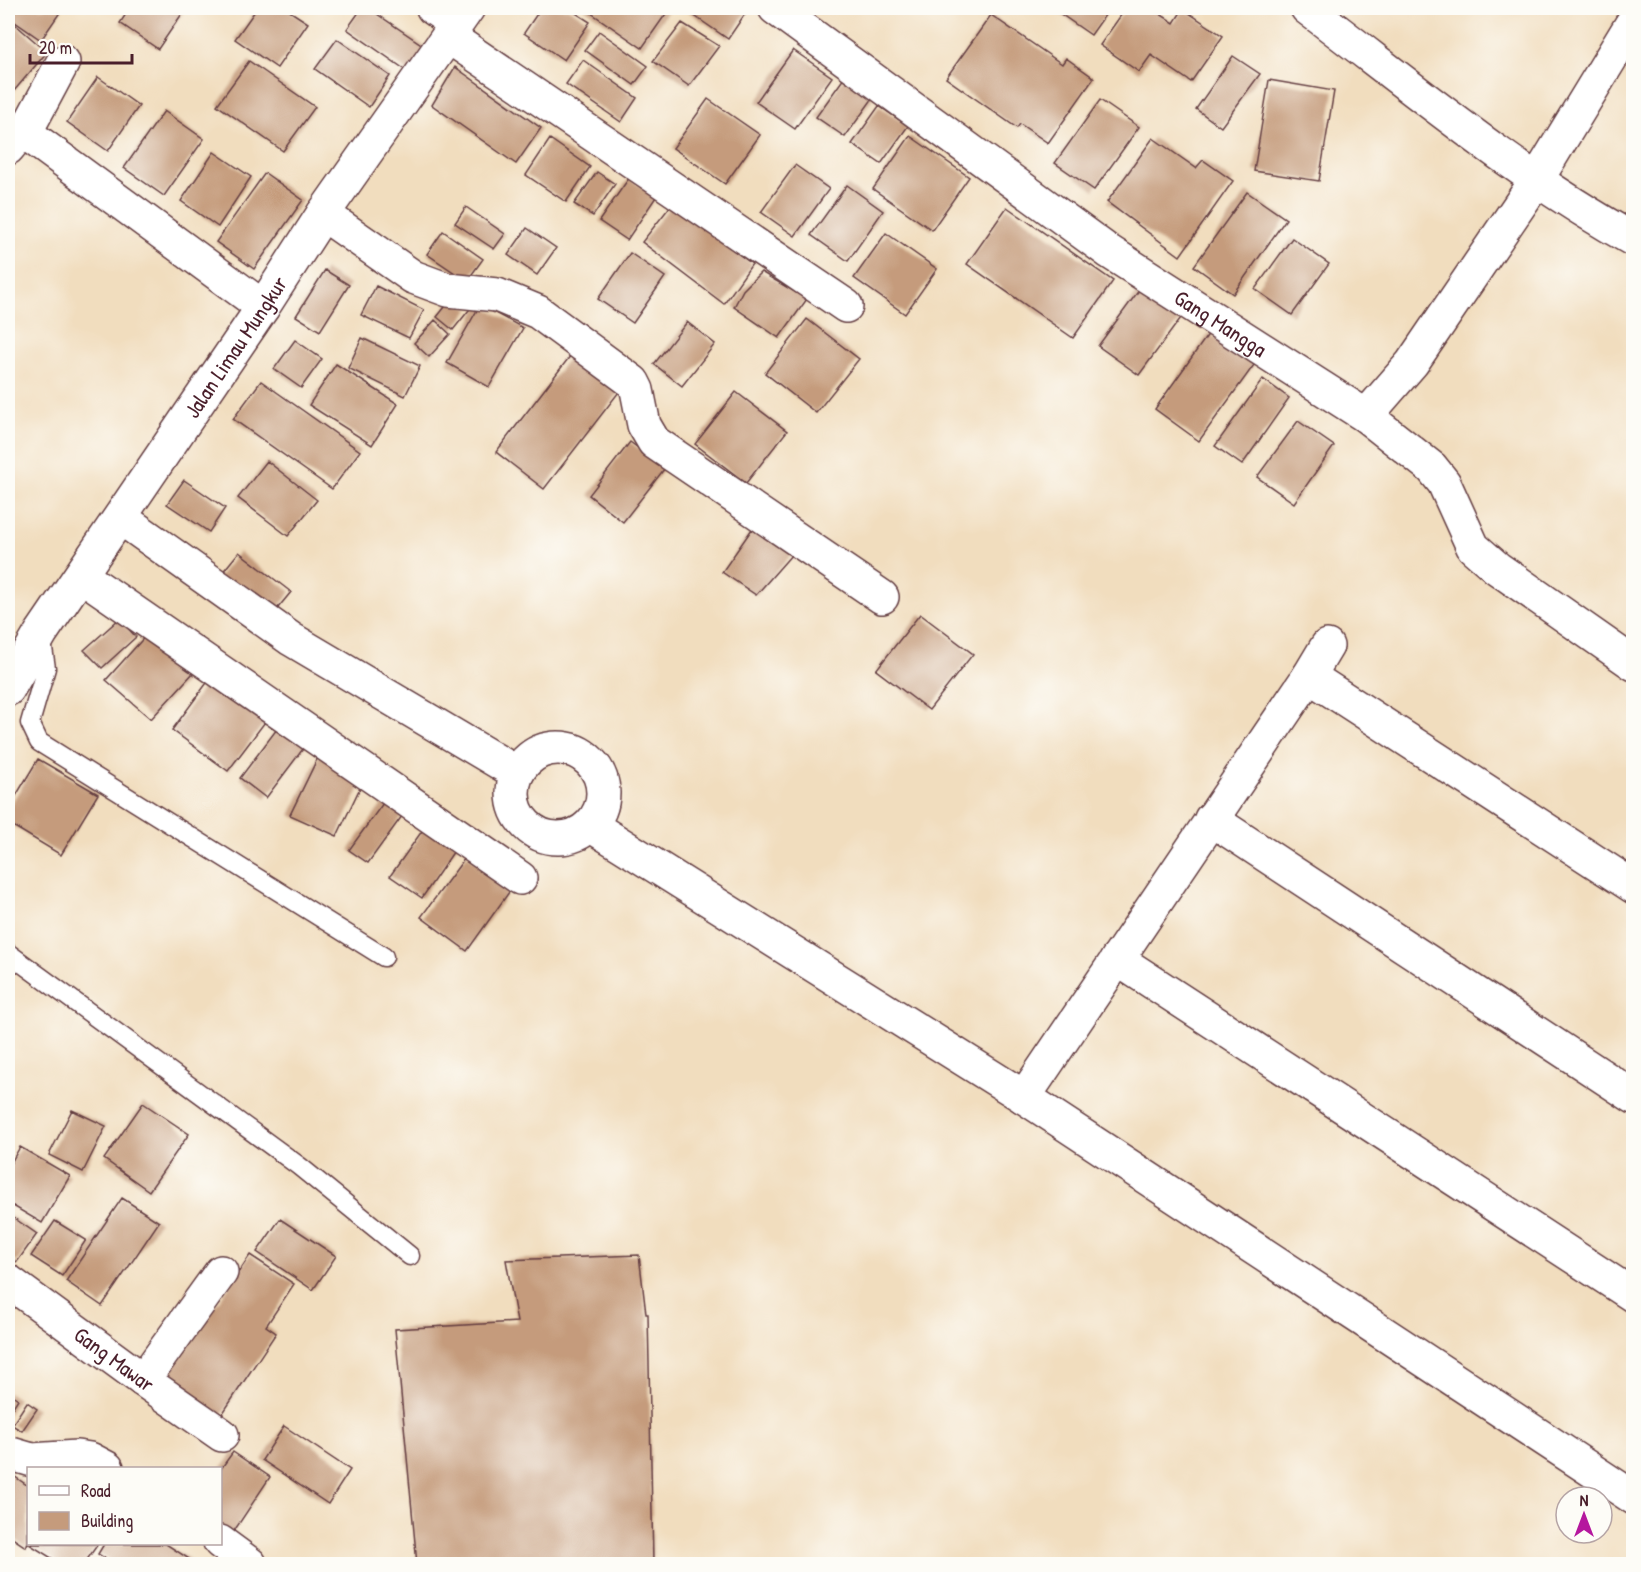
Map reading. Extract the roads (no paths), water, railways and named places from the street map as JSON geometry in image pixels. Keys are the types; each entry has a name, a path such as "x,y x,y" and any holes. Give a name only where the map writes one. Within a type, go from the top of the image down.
{"street":[{"name":"Gang Mangga","path":"776,8 1108,251 1366,416 1432,468 1444,483 1473,547 1497,568 1634,664"},
{"path":"1307,8 1536,181 1590,216 1634,240"},
{"path":"452,19 846,306"},
{"name":"Jalan Limau Mungkur","path":"9,685 41,633 82,576 263,307 452,19"},
{"path":"1366,416 1412,363 1536,181 1634,20"},
{"path":"16,141 63,62"},
{"path":"16,141 34,139 263,307"},
{"path":"323,214 413,277 448,290 497,295 538,312 633,382 637,390 644,425 654,442 882,597"},
{"path":"121,518 291,639 517,773"},
{"path":"82,576 520,878"},
{"path":"1024,1097 1327,646"},
{"path":"1309,676 1634,887"},
{"path":"555,748 571,749 585,756 596,768 602,782 603,798 599,813 590,825 577,834 561,838 545,836 532,829 520,818 514,804 513,788 517,773 526,760 540,752 555,748"},
{"path":"1211,819 1634,1097"},
{"path":"590,825 1024,1097 1634,1498"},
{"path":"1117,959 1634,1296"},
{"path":"143,1380 221,1272"},
{"name":"Gang Mawar","path":"8,1281 222,1435"},
{"path":"8,1453 32,1460 77,1457 90,1459 105,1467"},
{"path":"222,1543 250,1564"}],"lane":[{"path":"41,633 46,668 30,723 39,741 384,957"},
{"path":"8,953 299,1166 410,1256"}]}
